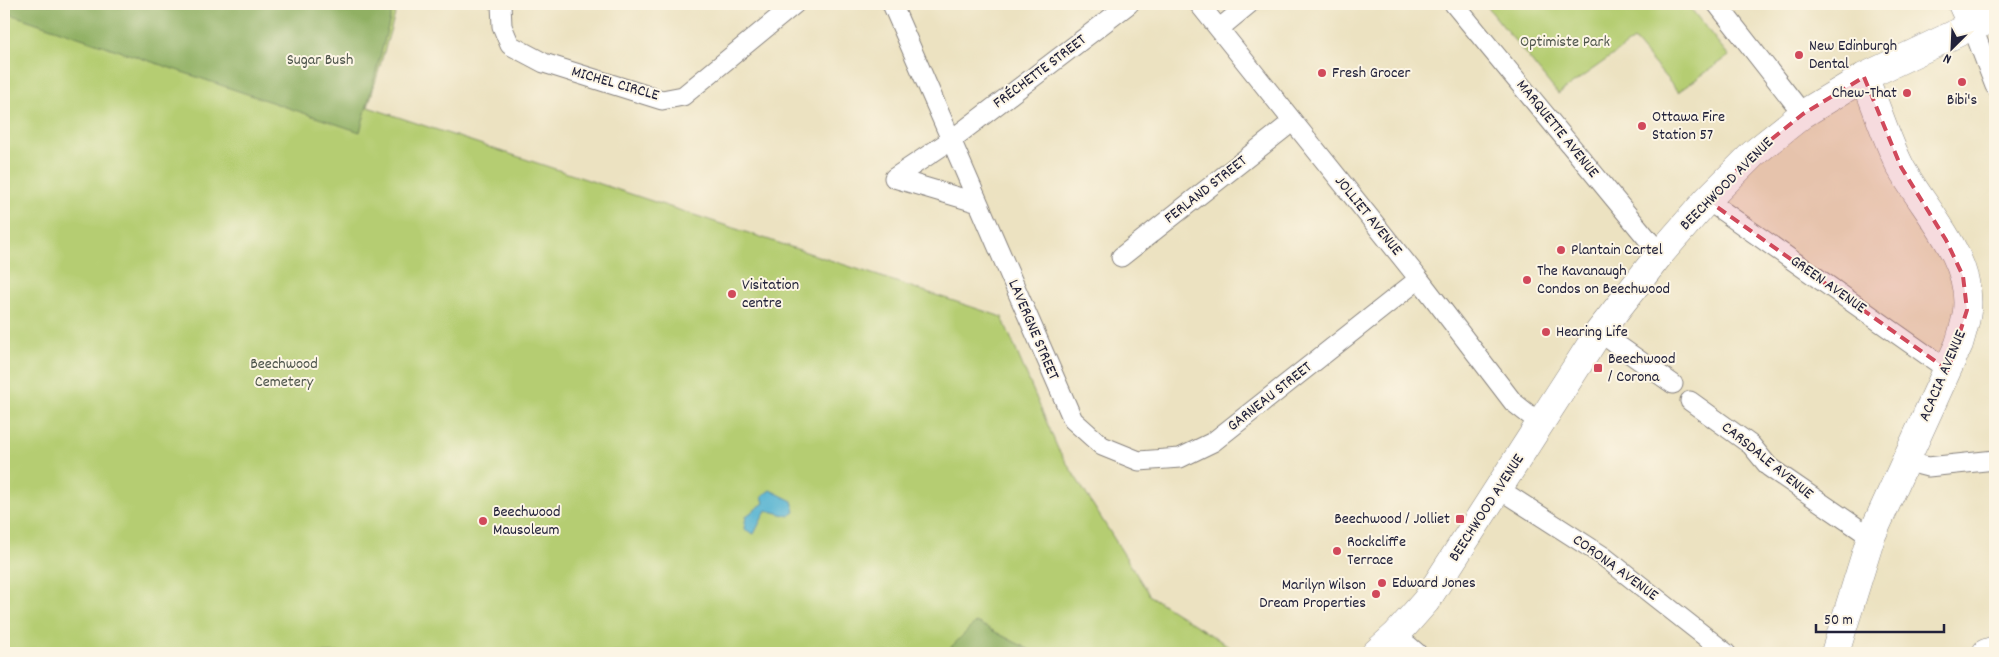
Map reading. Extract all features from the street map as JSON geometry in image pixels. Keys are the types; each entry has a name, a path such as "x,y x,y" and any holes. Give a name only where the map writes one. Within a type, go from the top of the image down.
{"main road":[{"name":"BEECHWOOD AVENUE","path":"1376,653 1396,635 1426,601 1599,332 1660,254 1707,200 1753,154 1803,114 1864,76 1977,16"},
{"name":"ACACIA AVENUE","path":"1836,653 1870,537 1948,370 1959,344 1967,310 1963,276 1946,240 1901,168 1887,139 1864,76"},
{"path":"1986,653 1995,650"}],"street":[{"name":"MICHEL CIRCLE","path":"501,4 502,26 510,45 544,63 662,100 683,96 795,4"},
{"name":"LAVERGNE STREET","path":"892,4 1072,420 1102,446"},
{"name":"FRÉCHETTE STREET","path":"951,140 1129,4"},
{"name":"JOLLIET AVENUE","path":"1199,4 1419,279 1514,402 1541,424"},
{"path":"1220,28 1249,4"},
{"name":"MARQUETTE AVENUE","path":"1454,4 1660,254"},
{"path":"1717,4 1803,114"},
{"path":"1977,16 1995,86"},
{"name":"FERLAND STREET","path":"1121,257 1292,122"},
{"path":"951,140 894,178 978,203"},
{"name":"GREEN AVENUE","path":"1707,200 1948,370"},
{"name":"GARNEAU STREET","path":"1102,446 1140,461 1180,458 1213,442 1419,279"},
{"path":"1599,332 1673,384"},
{"name":"CARSDALE AVENUE","path":"1690,401 1751,445 1769,467 1870,537"},
{"path":"1905,461 1928,467 1995,460"},
{"name":"CORONA AVENUE","path":"1499,489 1603,556 1726,653"},
{"path":"1396,635 1417,653"}],"highlighted area":[{"path":"1864,77 1901,167 1946,240 1963,276 1967,310 1948,370 1707,200 1753,154 1803,114"}],"green space":[{"name":"Beechwood Cemetery","path":"4,4 398,4 368,107 1002,317 1058,449 1150,596 1230,647 1234,653 4,653"},
{"name":"Sugar Bush","path":"4,4 394,4 360,132 4,12"},
{"name":"Optimiste Park","path":"1485,4 1687,4 1729,56 1678,92 1634,40 1558,94"},
{"path":"976,622 1032,651 1044,653 945,653"},
{"path":"4,650 80,653 4,653"}],"water":[{"path":"770,490 792,501 795,512 789,516 766,510 754,534 744,529 746,516 764,503 762,496"}],"place":[{"name":"New Edinburgh Dental","path":"1799,55"},
{"name":"Fresh Grocer","path":"1322,73"},
{"name":"Bibi's","path":"1962,82"},
{"name":"Chew-That","path":"1907,93"},
{"name":"Ottawa Fire Station 57","path":"1642,126"},
{"name":"Plantain Cartel","path":"1561,250"},
{"name":"The Kavanaugh Condos on Beechwood","path":"1527,280"},
{"name":"Visitation centre","path":"732,294"},
{"name":"Hearing Life","path":"1546,332"},
{"name":"Beechwood / Corona","path":"1598,368"},
{"name":"Beechwood / Jolliet","path":"1460,519"},
{"name":"Beechwood Mausoleum","path":"483,521"},
{"name":"Rockcliffe Terrace","path":"1337,551"},
{"name":"Edward Jones","path":"1382,583"},
{"name":"Marilyn Wilson Dream Properties","path":"1376,594"}]}
